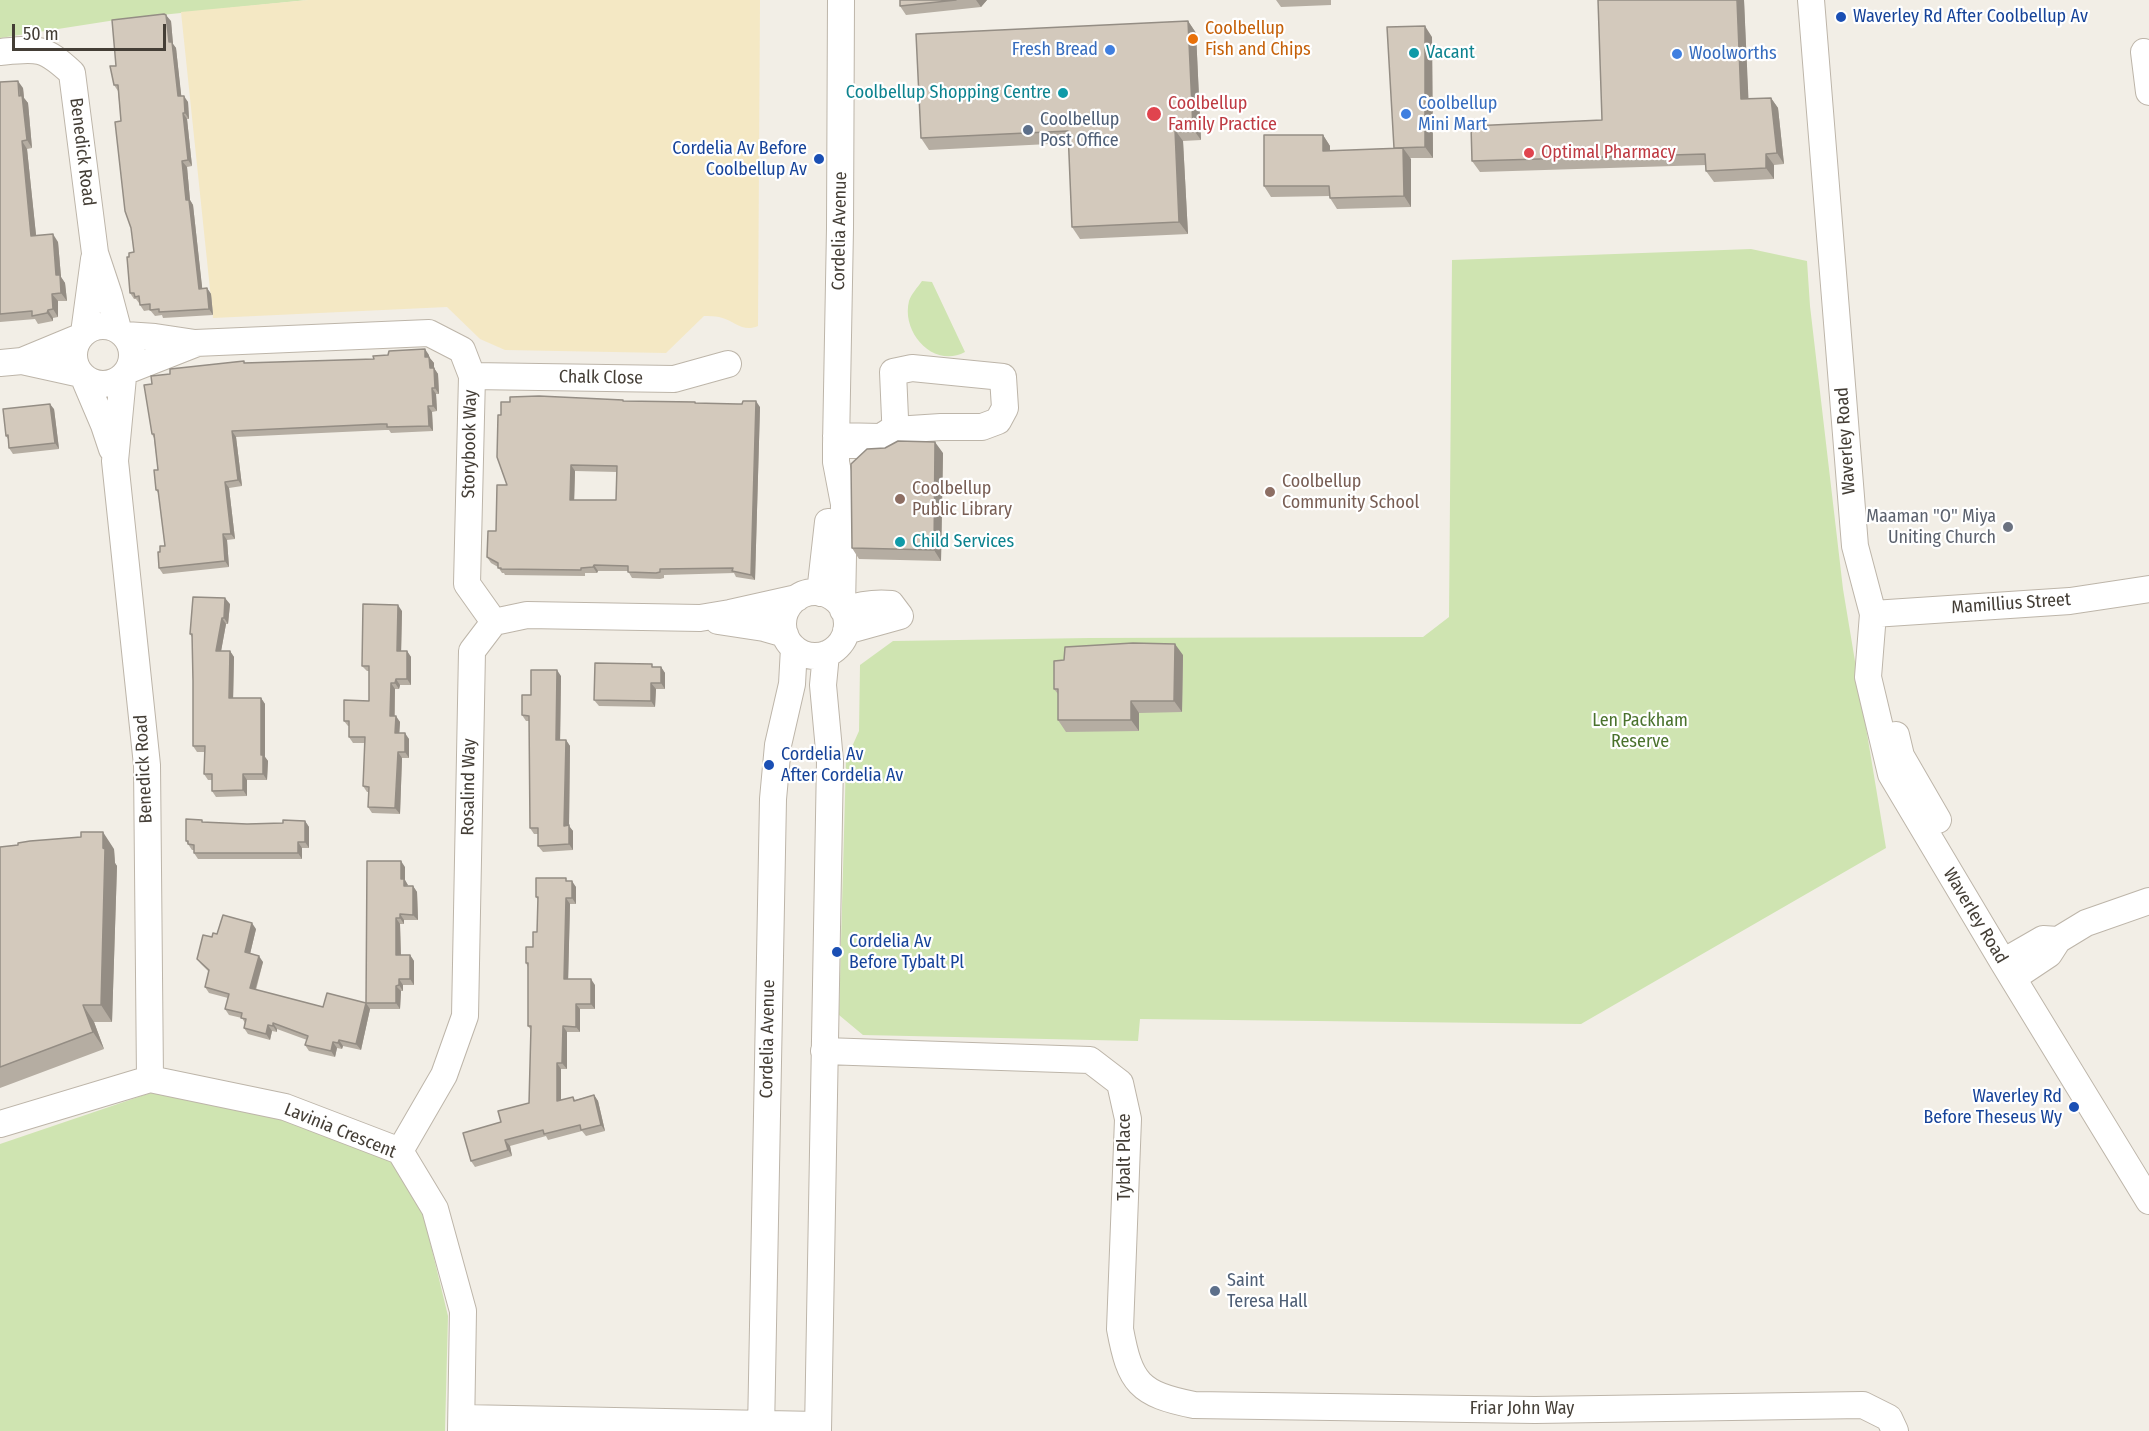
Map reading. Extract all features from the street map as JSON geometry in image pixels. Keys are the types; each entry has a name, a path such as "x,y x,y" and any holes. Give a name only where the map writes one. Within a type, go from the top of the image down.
{"street":[{"name":"Cordelia Avenue","path":"836,448 841,0"},
{"name":"Waverley Road","path":"1810,0 1855,546 1881,613"},
{"name":"Waverley Road","path":"1827,0 1849,298 1871,540 1881,613 1881,674 1901,756 2015,966 2149,1201"},
{"name":"Benedick Road","path":"0,52 34,49 55,57 72,73 95,253"},
{"path":"2144,52 2149,92"},
{"path":"95,253 122,332 133,352 132,362 126,374 115,460"},
{"path":"95,253 82,335 75,346 74,356 76,366 83,376 104,425 115,460"},
{"path":"11,362 100,326 195,344"},
{"name":"Storybook Way","path":"195,344 429,333 462,350 472,376 467,584 494,622"},
{"path":"11,362 83,376 100,384 116,382 126,374 195,344"},
{"name":"Chalk Close","path":"472,376 674,379 728,364"},
{"path":"836,448 881,437 896,430"},
{"path":"790,641 783,625 785,614 790,605 809,595 828,538 829,500 836,448"},
{"path":"494,622 527,615 700,618 764,628 790,641 809,655 825,654 841,643 844,616 843,504 836,448"},
{"name":"Benedick Road","path":"115,460 147,765 150,1079"},
{"name":"Mamillius Street","path":"1881,613 2070,601 2149,589"},
{"path":"700,618 809,595 830,596 844,616"},
{"path":"844,616 858,605 882,603 891,604 900,616"},
{"name":"Rosalind Way","path":"400,1151 444,1075 465,1016 472,651 494,622"},
{"name":"Cordelia Avenue","path":"761,1427 773,799 778,745 792,684 790,641"},
{"path":"461,1425 818,1428 830,761 823,685 825,654"},
{"path":"2015,966 2043,939 2058,940 2086,923 2149,901"},
{"name":"Waverley Road","path":"2015,966 2149,1173"},
{"name":"Tybalt Place","path":"824,1051 1090,1060 1120,1083 1128,1119 1120,1329 1125,1360 1142,1387"},
{"name":"Lavinia Crescent","path":"0,1124 150,1079 285,1107 400,1151 435,1209 463,1311 461,1425"},
{"name":"Friar John Way","path":"1142,1387 1168,1400 1194,1406 1535,1410 1863,1405 1889,1418 1895,1431"}],"green space":[{"path":"0,0 308,0 122,19 0,38"},
{"name":"Len Packham Reserve","path":"1751,249 1807,261 1810,306 1843,589 1886,848 1581,1024 1140,1019 1138,1041 863,1035 839,1015 846,760 859,731 860,665 893,641 1423,637 1449,617 1452,260"},
{"path":"922,281 932,282 965,352 953,356 942,356 922,345 915,336 910,325 909,301"},
{"path":"156,1091 286,1119 396,1161 424,1217 448,1316 445,1431 0,1431 0,1144"}],"sand":[{"path":"308,0 760,0 758,326 747,328 719,317 704,316 666,353 505,350 480,339 447,307 213,318 181,12"}],"building":[{"path":"900,0 956,0 900,6"},
{"name":"Woolworths","path":"1598,0 1737,0 1741,99 1771,98 1777,153 1766,154 1766,168 1706,171 1705,154 1472,161 1471,126 1602,120"},
{"path":"164,14 169,42 172,42 178,96 184,96 185,113 183,113 188,160 182,161 186,200 189,200 199,289 207,288 209,309 159,312 159,309 150,310 150,304 140,305 139,296 135,297 134,293 130,293 127,257 129,253 134,252 131,228 125,211 115,122 121,121 118,85 114,85 110,66 116,66 112,20"},
{"name":"Coolbellup Shopping Centre","path":"1188,21 1193,129 1175,130 1179,222 1072,227 1068,131 921,138 916,34"},
{"path":"1425,26 1425,147 1394,148 1387,27"},
{"path":"18,81 19,96 22,95 27,140 22,141 31,236 53,234 56,275 60,275 61,293 52,294 53,309 48,310 47,313 32,316 32,311 0,314 0,82"},
{"path":"1264,135 1323,135 1323,151 1403,148 1404,196 1330,198 1329,186 1264,186"},
{"path":"425,349 425,357 429,357 430,368 434,368 433,406 428,406 429,426 387,427 387,424 381,424 232,431 238,480 225,482 231,534 223,534 225,561 159,568 158,552 160,552 160,546 165,546 154,470 158,470 154,434 152,434 144,385 152,384 151,376 170,374 170,369 244,361 244,363 374,359 373,356 388,355 389,351"},
{"path":"539,396 738,404 742,404 743,401 756,401 751,575 732,571 733,568 660,569 660,572 656,573 628,572 628,566 594,565 581,568 581,570 498,568 498,563 487,557 488,531 496,531 497,485 507,485 497,457 498,415 501,415 501,402 510,402 510,397","holes":["571,465 617,466 616,500 570,500"]},
{"path":"50,404 55,443 9,448 3,409"},
{"name":"Coolbellup Public Library","path":"898,441 935,442 934,550 852,548 851,464 867,449 885,448"},
{"path":"193,597 225,598 224,618 222,618 216,651 230,651 229,698 261,698 263,774 243,774 243,790 212,791 212,774 204,774 205,746 193,746 192,634 190,634"},
{"path":"363,604 398,605 397,651 407,651 407,679 396,679 395,683 391,683 390,716 396,716 395,733 405,733 405,752 398,752 395,808 368,807 369,787 363,786 365,737 349,737 349,721 344,721 344,700 369,701 369,666 362,666"},
{"path":"1133,643 1175,644 1174,701 1131,701 1131,720 1058,720 1058,689 1054,689 1054,661 1064,660 1065,647"},
{"path":"595,663 652,664 652,667 661,667 661,683 651,683 651,701 594,700"},
{"path":"531,670 557,670 556,740 566,740 564,826 569,825 569,844 538,846 538,828 530,828 529,716 522,715 522,695 531,695"},
{"path":"186,819 247,824 283,823 283,820 305,821 305,842 298,842 298,853 194,853 194,845 186,841"},
{"path":"81,832 103,832 103,848 105,849 101,1005 83,1005 93,1032 0,1067 0,847 30,841 81,837"},
{"path":"367,861 401,861 401,879 404,879 404,886 413,886 413,915 400,914 400,918 396,918 396,955 410,955 410,979 399,979 399,985 396,986 396,1003 366,1003"},
{"path":"536,878 566,878 566,881 572,881 572,898 566,898 564,979 591,979 591,1004 576,1004 576,1027 563,1026 562,1063 557,1063 557,1101 573,1097 574,1101 594,1095 601,1125 581,1130 580,1125 544,1134 543,1130 505,1140 508,1150 471,1161 463,1133 501,1122 498,1111 529,1103 531,1026 528,1026 526,947 533,947 533,932 537,932"},
{"path":"223,915 252,923 245,952 259,956 250,988 323,1007 327,993 366,1003 356,1044 339,1040 338,1043 333,1042 331,1051 305,1045 308,1036 273,1023 273,1026 268,1025 266,1034 244,1028 246,1019 241,1018 242,1013 225,1009 229,994 205,987 209,970 197,959 203,935 212,937 213,933 217,934"}],"place":[{"name":"Waverley Rd After Coolbellup Av","path":"1841,17"},
{"name":"Coolbellup Fish and Chips","path":"1193,39"},
{"name":"Fresh Bread","path":"1110,50"},
{"name":"Vacant","path":"1414,53"},
{"name":"Woolworths","path":"1677,54"},
{"name":"Coolbellup Shopping Centre","path":"1063,93"},
{"name":"Coolbellup Family Practice","path":"1154,114"},
{"name":"Coolbellup Mini Mart","path":"1406,114"},
{"name":"Coolbellup Post Office","path":"1028,130"},
{"name":"Optimal Pharmacy","path":"1529,153"},
{"name":"Cordelia Av Before Coolbellup Av","path":"819,159"},
{"name":"Coolbellup Community School","path":"1270,492"},
{"name":"Coolbellup Public Library","path":"900,499"},
{"name":"Maaman \"O\" Miya Uniting Church","path":"2008,527"},
{"name":"Child Services","path":"900,542"},
{"name":"Cordelia Av After Cordelia Av","path":"769,765"},
{"name":"Cordelia Av Before Tybalt Pl","path":"837,952"},
{"name":"Waverley Rd Before Theseus Wy","path":"2074,1107"},
{"name":"Saint Teresa Hall","path":"1215,1291"}]}
